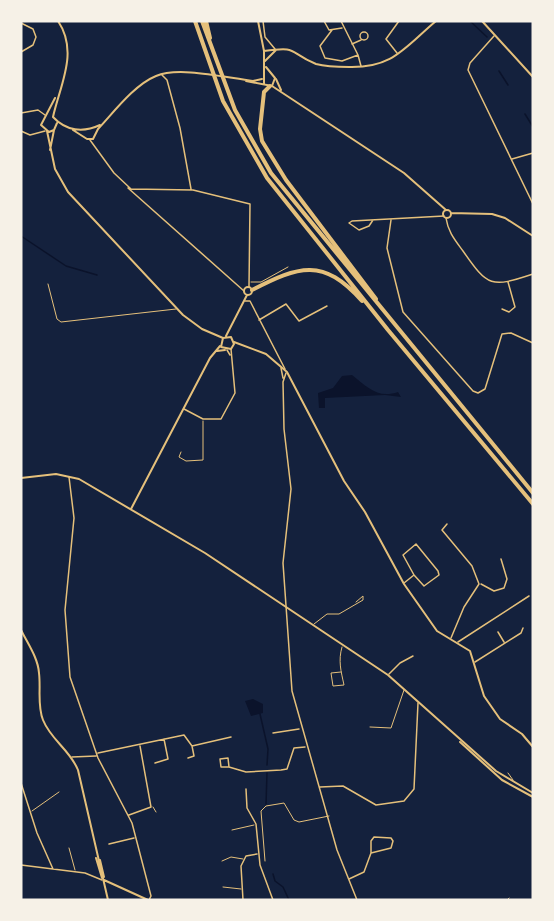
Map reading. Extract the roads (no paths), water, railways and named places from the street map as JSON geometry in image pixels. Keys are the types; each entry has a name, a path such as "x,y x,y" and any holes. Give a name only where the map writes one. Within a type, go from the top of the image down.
{"highway":[{"path":"195,21 224,101 256,162 288,206 388,330 533,504"},
{"path":"204,21 218,68"},
{"path":"204,21 218,68 244,128 271,173 533,493"},
{"path":"271,86 264,92 260,129 262,141 286,180 388,317"},
{"path":"250,288 295,271 310,269 325,272 343,282 388,330"}],"street":[{"path":"58,21 67,37 69,52 53,117 57,123 89,139 95,150 134,194 245,293"},
{"path":"258,21 264,51 265,75"},
{"path":"263,21 265,37 275,49"},
{"path":"324,21 327,28 332,30 343,28"},
{"path":"341,21 358,55 361,67"},
{"path":"398,54 386,39 399,21"},
{"path":"264,51 290,49 320,65 361,67 379,65 398,54 436,21"},
{"path":"482,21 533,77"},
{"path":"21,22 33,28 36,37 31,47 21,52"},
{"path":"332,30 320,46 325,58 342,61 358,55"},
{"path":"494,36 470,63 468,70 533,204"},
{"path":"352,44 362,40"},
{"path":"265,61 273,51 282,48"},
{"path":"266,67 286,94"},
{"path":"167,80 171,73"},
{"path":"161,74 167,80 180,128 191,190"},
{"path":"89,139 95,136 103,124 145,82 161,74 230,78 271,86 404,173 445,211 448,216 447,227 482,278 498,283 533,274"},
{"path":"243,80 262,78 271,74"},
{"path":"262,78 264,84"},
{"path":"271,86 276,79"},
{"path":"57,96 41,122 46,131 50,153 64,187 176,309 196,325 234,344 270,351 287,372 344,481 365,512 404,584 436,631 470,651 481,690 496,715 522,734 533,747"},
{"path":"21,112 49,110"},
{"path":"41,112 46,117 53,117"},
{"path":"50,153 57,123"},
{"path":"73,130 93,129 103,124"},
{"path":"21,131 26,134 42,134 46,131 65,128"},
{"path":"93,129 95,150"},
{"path":"85,136 86,130"},
{"path":"511,160 533,153"},
{"path":"125,184 137,190 191,190 216,194 251,205 250,288"},
{"path":"134,194 137,190"},
{"path":"445,211 448,216"},
{"path":"373,220 364,230 359,230 349,223 352,221 492,214 505,218 533,236"},
{"path":"391,220 387,248 404,312 473,391 478,393 485,389 502,334 511,333 533,343"},
{"path":"502,309 508,312 515,308 508,282"},
{"path":"245,293 250,288"},
{"path":"131,508 210,358 225,338 245,293 250,288"},
{"path":"237,311 245,301 249,301 270,351 287,372"},
{"path":"258,320 286,304 299,321 327,306"},
{"path":"217,351 227,350 234,344"},
{"path":"184,409 203,419 221,419 236,393 230,356 227,350 220,345"},
{"path":"281,367 284,390 285,445 291,489 283,549 284,604 292,691 300,729 329,816 337,850 357,900"},
{"path":"283,382 287,372"},
{"path":"21,865 76,872 104,880 148,900 151,896 136,837 128,815 97,754 77,700 68,664 65,610 74,518 69,476"},
{"path":"21,478 69,476 131,508 284,604 388,675 457,737 466,750 495,772 533,795"},
{"path":"447,524 442,530 468,561 479,584 495,591 504,588 507,579 501,559"},
{"path":"416,544 438,570 439,575 424,586 414,575 403,555 416,544"},
{"path":"404,584 414,575"},
{"path":"451,638 464,608 479,584"},
{"path":"458,642 529,596"},
{"path":"474,663 521,633 524,628"},
{"path":"21,630 38,665 39,706 43,721 72,757 78,770 108,900"},
{"path":"498,632 505,643"},
{"path":"388,675 400,663 413,656"},
{"path":"319,787 343,786 376,805 404,801 414,789 418,702"},
{"path":"273,733 300,729"},
{"path":"72,757 140,746 164,738 184,735 192,746 194,756 188,758"},
{"path":"192,746 231,737"},
{"path":"155,763 168,759 164,738"},
{"path":"128,815 151,807 140,746"},
{"path":"229,766 246,772 287,769 294,748 306,747"},
{"path":"495,772 533,795"},
{"path":"21,783 32,811 37,833 53,868"},
{"path":"246,789 247,808 256,824 258,854 273,900"},
{"path":"109,844 136,837"},
{"path":"348,879 364,872 371,853 371,840 374,837 393,840 392,848 371,853"},
{"path":"243,900 241,866 243,859 246,856 258,854"}],"lane":[{"path":"249,282 261,282 288,267"},
{"path":"48,284 57,319 61,322 176,309"},
{"path":"181,452 179,457 186,461 203,460 203,419"},
{"path":"314,624 327,614 339,614 356,602"},
{"path":"341,672 331,673 333,686 344,685 341,672 339,664 343,644"},
{"path":"370,727 391,728 404,689"},
{"path":"508,773 521,787"},
{"path":"32,811 59,792"},
{"path":"265,861 261,811 266,806 284,803 294,820 298,822 329,816"},
{"path":"151,807 156,812"},
{"path":"232,830 256,824"},
{"path":"69,848 76,872"},
{"path":"222,861 231,857 243,859"},
{"path":"222,887 242,889"}],"water":[{"path":"352,375 373,391 384,394 398,392 401,397 385,395 325,398 325,408 319,408 318,393 333,388 342,376"},
{"path":"253,699 263,704 263,713 251,716 245,701"}],"waterway":[{"path":"470,21 487,37"},
{"path":"499,71 508,85"},
{"path":"525,114 533,127"},
{"path":"21,236 66,266 97,275"},
{"path":"260,714 268,749 267,765"},
{"path":"266,804 267,773"},
{"path":"273,874 275,881 283,887 289,900"}]}
